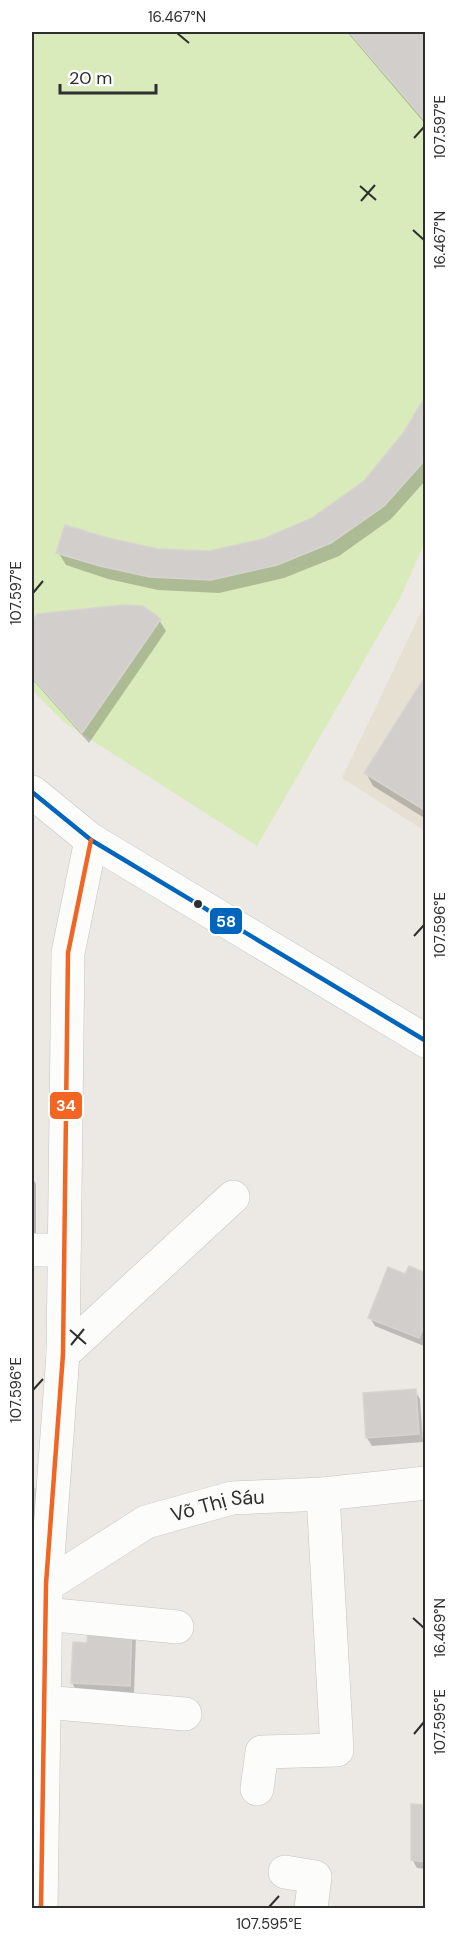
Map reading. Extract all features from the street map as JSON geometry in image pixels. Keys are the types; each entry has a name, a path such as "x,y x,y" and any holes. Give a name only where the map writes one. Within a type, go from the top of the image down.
{"street":[{"path":"32,792 91,840 426,1041"},
{"path":"41,1908 44,1702 41,1598 63,1354 68,953 91,840"},
{"path":"63,1354 233,1197"},
{"path":"32,1250 63,1250"},
{"name":"Võ Thị Sáu","path":"41,1598 146,1522 232,1498 323,1494 426,1484"},
{"path":"257,1789 262,1752 337,1750 323,1494"},
{"path":"41,1598 177,1627"},
{"path":"44,1702 185,1714"},
{"path":"285,1872 315,1877 311,1908"}],"shaded area":[{"path":"425,604 425,831 342,778"}],"green space":[{"path":"32,32 425,32 425,542 400,598 257,846 65,723 32,690"}],"building":[{"path":"349,32 426,32 426,122"},
{"path":"426,395 426,459 384,506 331,543 277,565 211,580 150,577 56,553 65,525 108,538 158,549 209,551 263,539 312,518 364,481 404,432"},
{"path":"123,605 143,606 161,619 82,733 32,677 32,621 37,614"},
{"path":"426,675 426,811 364,773"},
{"path":"409,1266 426,1273 423,1281 426,1282 426,1322 419,1338 368,1318 388,1267 405,1274"},
{"path":"416,1389 419,1434 366,1438 363,1393"},
{"path":"32,1488 40,1489 32,1550"},
{"path":"132,1624 130,1686 71,1683 73,1642 87,1643 88,1628"},
{"path":"411,1804 426,1805 426,1862 411,1860"}],"transit line":[{"name":"58","path":"32,792 91,840 426,1041"},
{"name":"34","path":"41,1908 46,1584 63,1354 68,953 91,840"}]}
